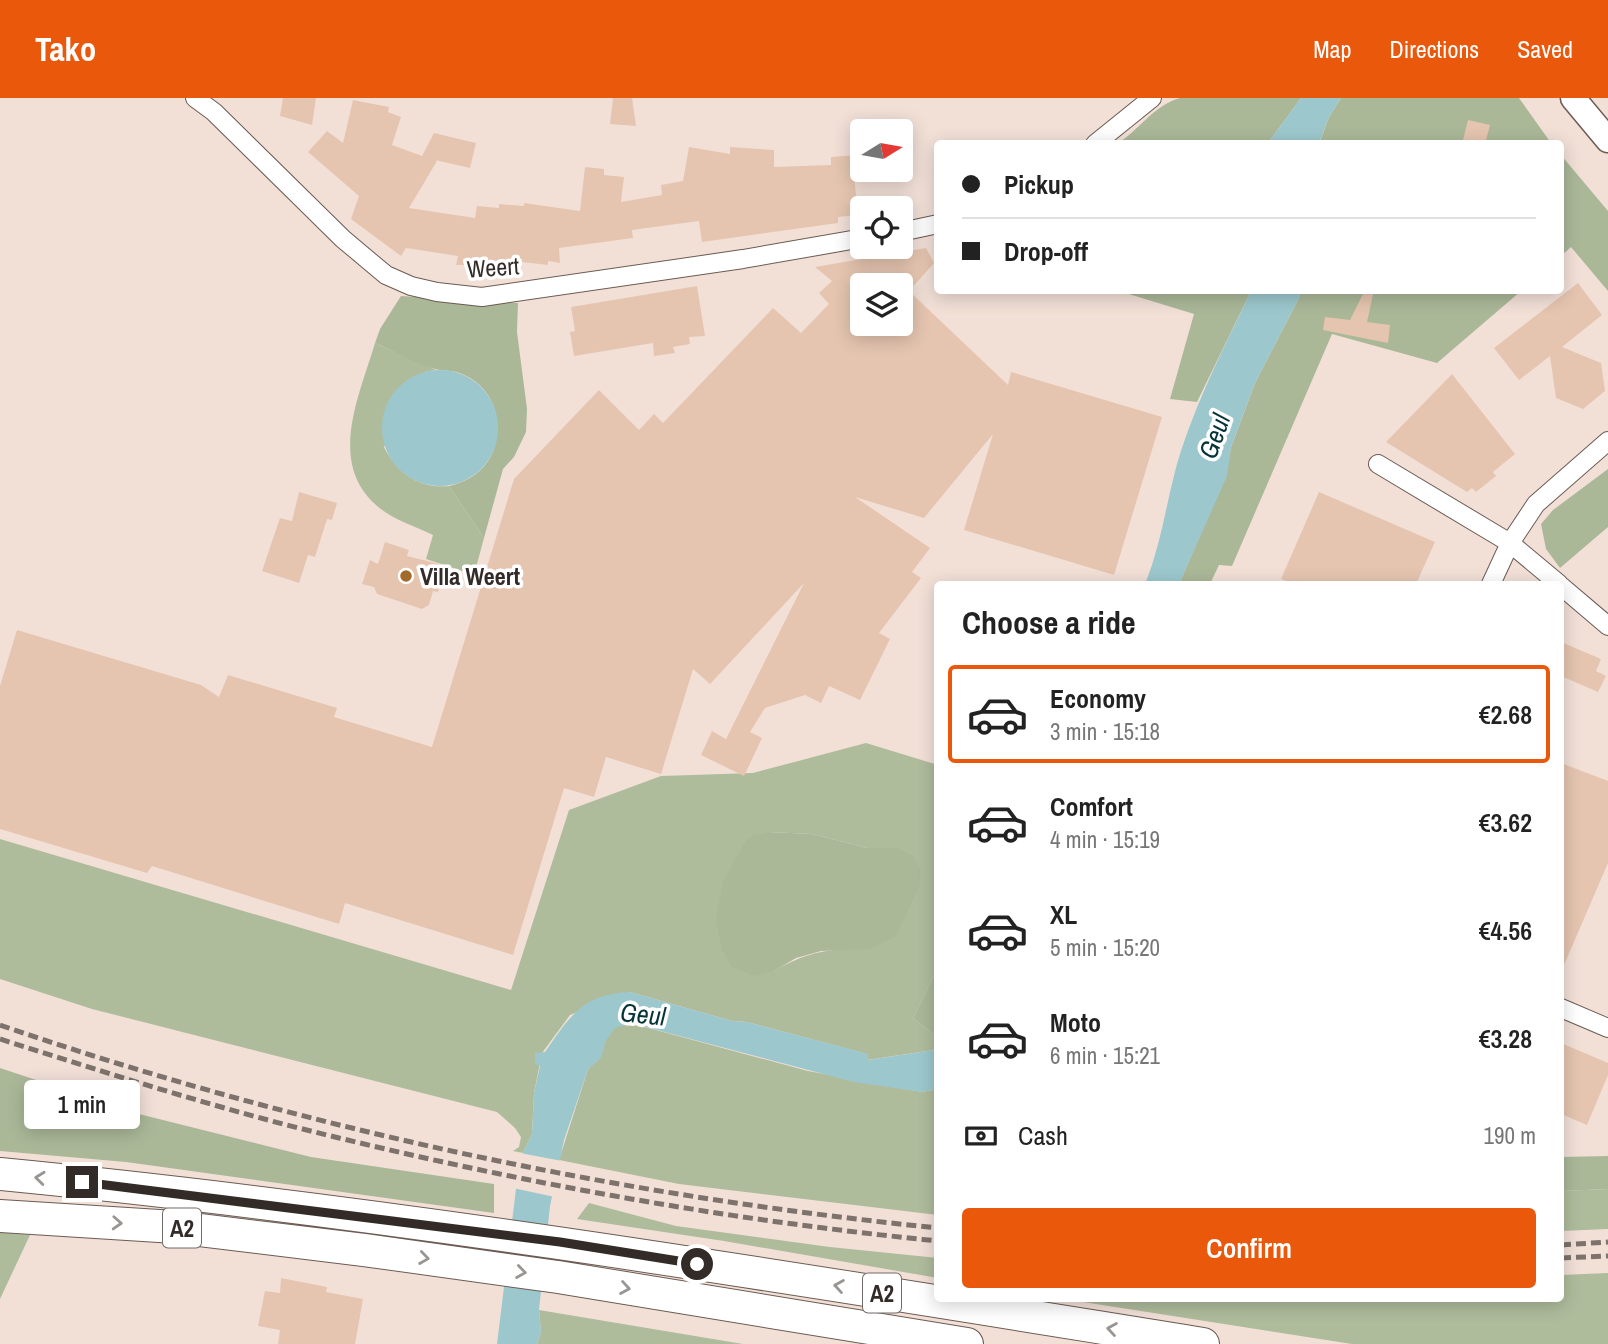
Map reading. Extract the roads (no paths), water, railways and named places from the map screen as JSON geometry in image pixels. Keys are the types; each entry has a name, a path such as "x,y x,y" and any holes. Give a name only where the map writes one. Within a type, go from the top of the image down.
{"highway":[{"name":"A2","path":"0,1174 110,1184 560,1242 934,1301"},
{"name":"A2","path":"0,1216 176,1227 484,1267 967,1344"},
{"name":"A2","path":"938,1302 1203,1344"}],"street":[{"name":"Weert","path":"195,98 214,112 343,239 386,275 411,286 482,297 743,259 850,240"},
{"path":"1100,140 1152,98"},
{"path":"1573,98 1608,140"},
{"path":"913,229 934,225"},
{"path":"1492,581 1510,543 1536,504 1608,441"},
{"path":"1378,464 1510,543 1555,581"},
{"path":"1564,588 1608,626"},
{"path":"1564,1008 1608,1027"}],"water":[{"path":"1301,98 1341,98 1329,117 1320,140 1270,140"},
{"name":"Geul","path":"1250,294 1300,294 1255,383 1231,447 1227,476 1180,581 1146,581 1184,441"},
{"path":"440,370 462,374 481,387 494,406 498,428 494,450 481,469 462,482 440,486 418,482 399,469 386,450 382,428 386,406 399,387 418,374"},
{"name":"Geul","path":"630,992 732,1021 747,1022 868,1054 868,1060 934,1050 934,1090 922,1092 854,1082 630,1023 615,1028 606,1040 601,1058 588,1069 564,1140 550,1206 539,1310 541,1332 537,1344 497,1344 516,1189 523,1153 532,1134 534,1093 540,1066 535,1064 535,1053 545,1052 579,1009 600,997"}],"railway":[{"path":"0,1025 229,1096 463,1153 700,1197 934,1228"},
{"path":"0,1039 283,1124 445,1162 690,1209 934,1241"},
{"path":"1564,1245 1608,1242"},
{"path":"1564,1258 1608,1256"}],"place":[{"name":"Villa Weert","path":"406,576"}]}
